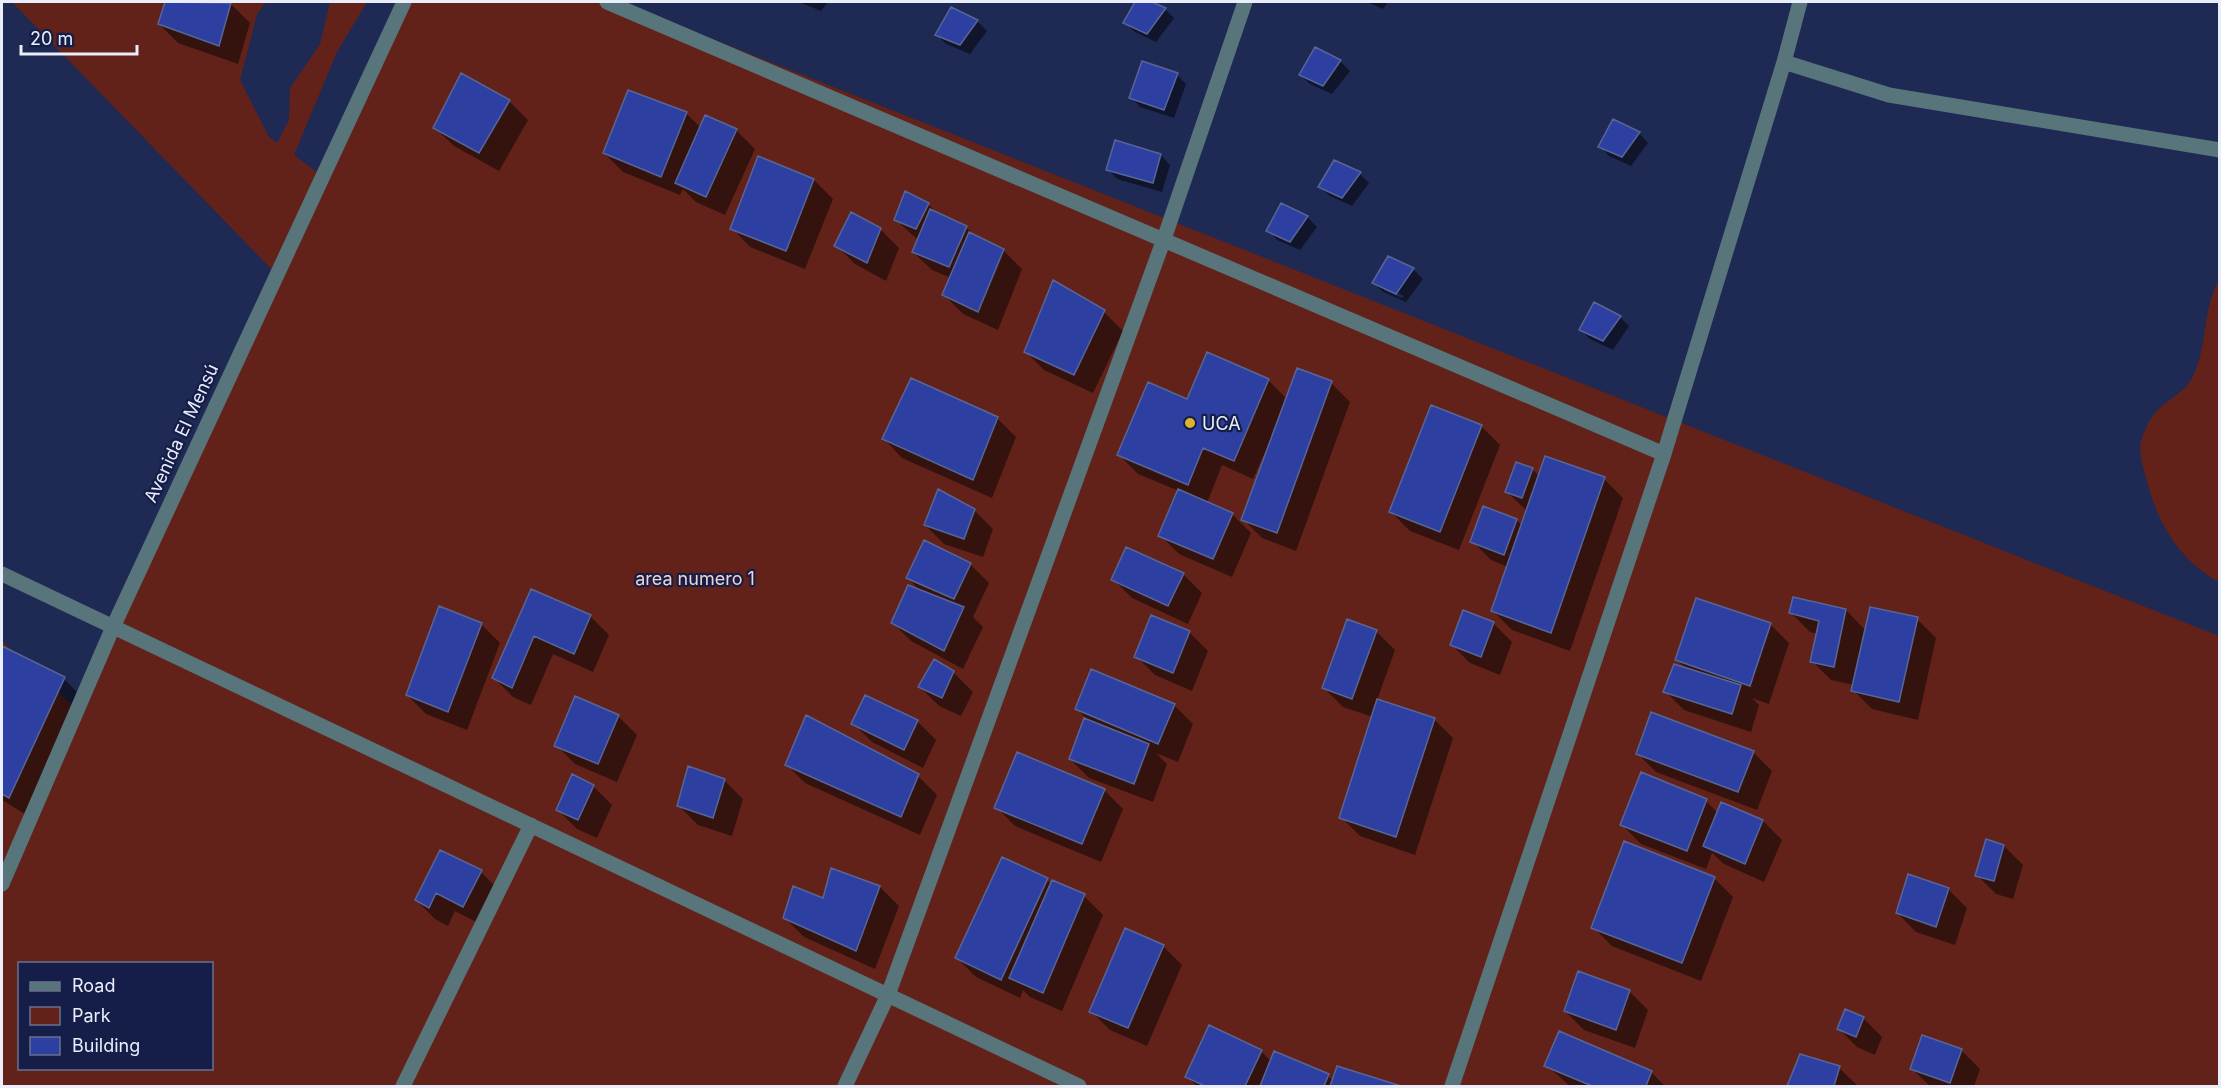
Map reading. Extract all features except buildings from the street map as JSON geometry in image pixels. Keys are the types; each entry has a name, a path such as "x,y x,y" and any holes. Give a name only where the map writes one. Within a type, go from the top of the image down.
{"street":[{"name":"Avenida El Mensú","path":"2,884 113,627 404,2"},
{"path":"607,2 1664,454"},
{"path":"845,1086 888,995 1164,239 1245,2"},
{"path":"1452,1086 1664,454 1784,62 1800,2"},
{"path":"1784,62 1888,94 2220,150"},
{"path":"2,574 1079,1086"},
{"path":"403,1086 531,825"}],"green space":[{"name":"area numero 1","path":"12,2 266,2 257,14 240,80 269,137 277,143 289,120 290,88 320,44 330,2 367,2 337,52 294,155 322,176 404,2 619,2 2219,636 2219,1086 2,1086 2,641 76,709 277,275"},
{"path":"2219,280 2219,582 2191,562 2170,537 2155,507 2140,446 2148,423 2153,416 2190,382 2193,376 2201,352 2210,303"}],"place":[{"name":"UCA","path":"1190,423"}]}
